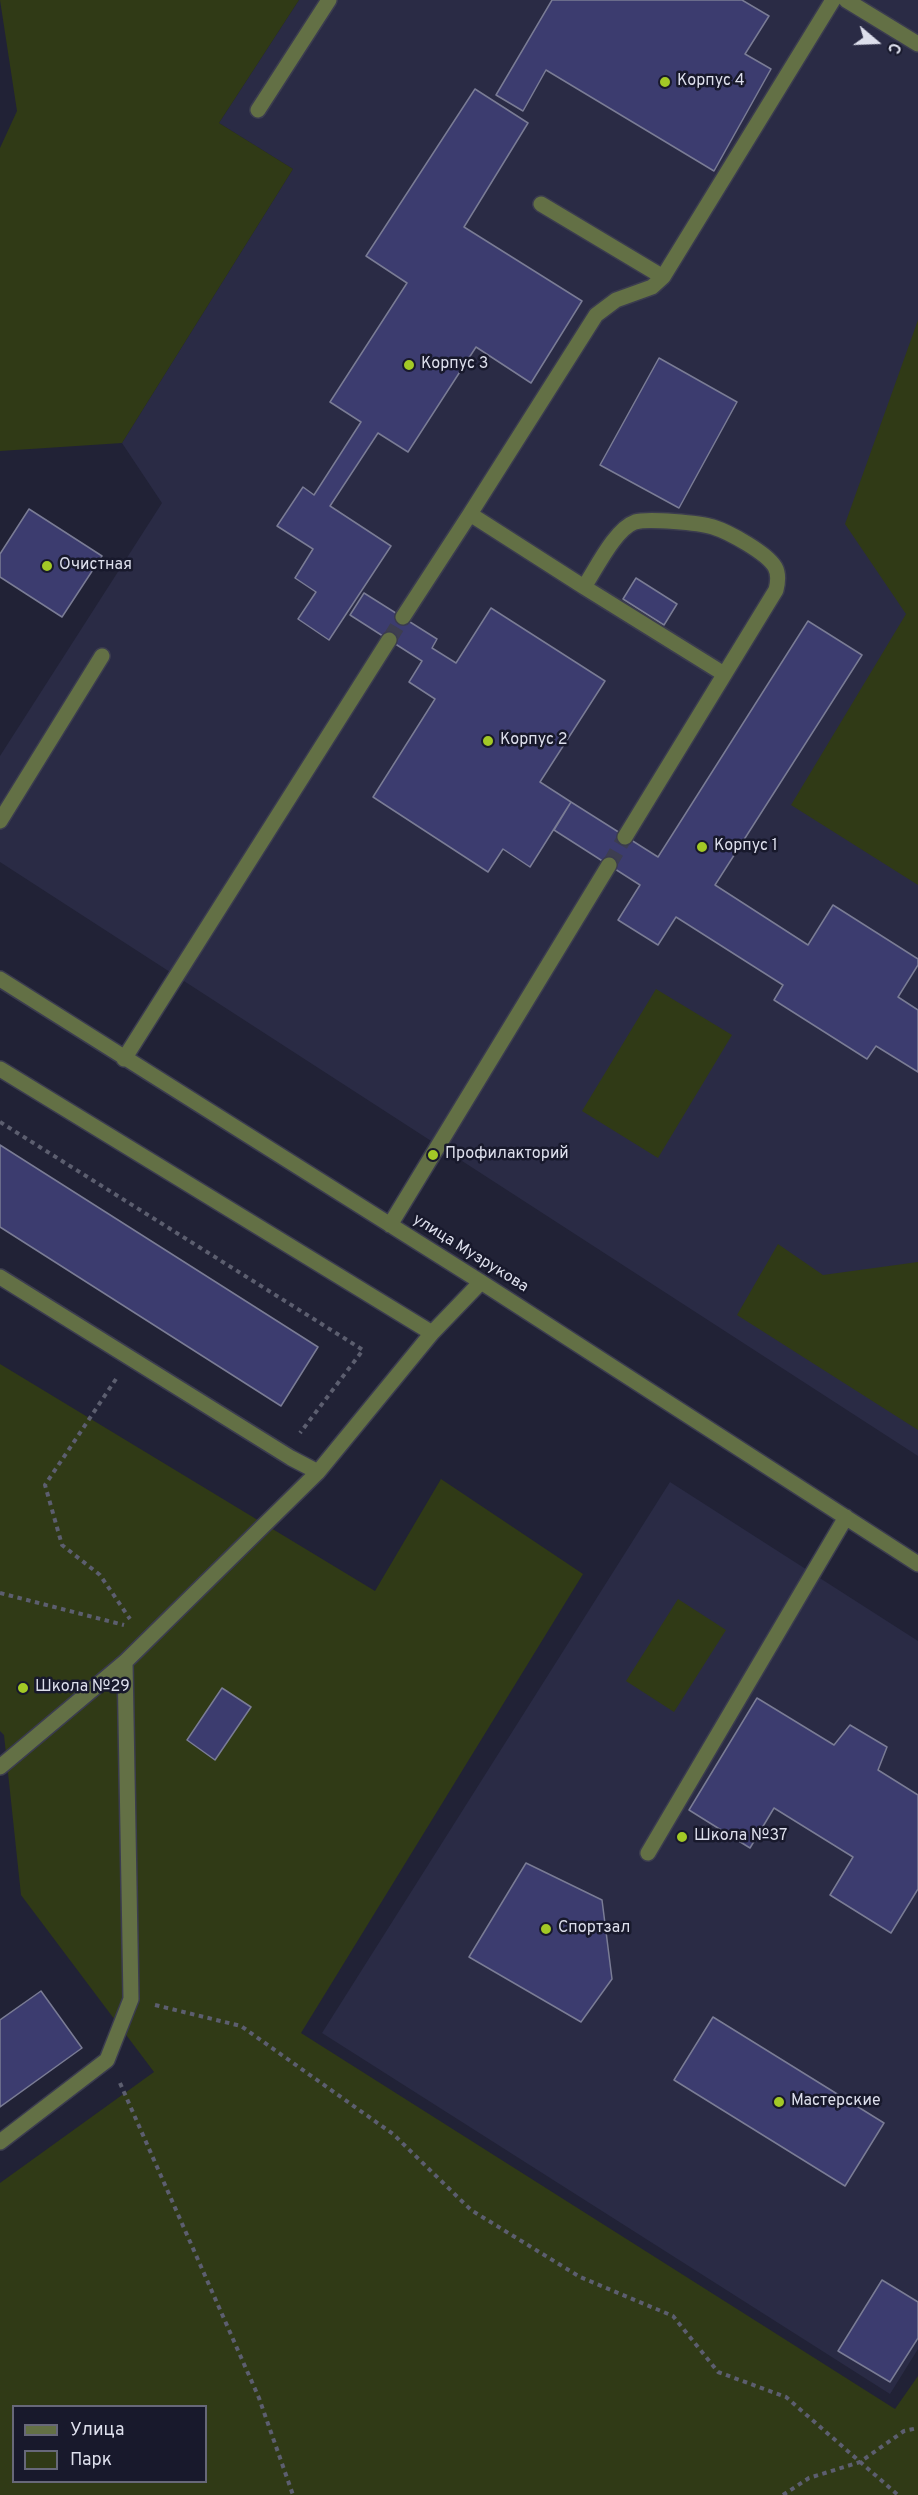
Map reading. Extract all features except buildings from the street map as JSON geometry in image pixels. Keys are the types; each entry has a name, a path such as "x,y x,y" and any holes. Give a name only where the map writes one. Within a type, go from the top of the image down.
{"street":[{"path":"258,110 329,0"},
{"path":"403,618 596,315 616,300 652,287 663,278 833,0"},
{"path":"846,0 918,44"},
{"path":"541,204 663,278"},
{"path":"470,514 724,674"},
{"path":"584,587 622,530 636,522 652,520 712,527 737,539 770,561 776,568 779,579 776,590 626,837"},
{"path":"124,1059 389,640"},
{"path":"0,821 102,656"},
{"path":"390,1225 609,865"},
{"name":"улица Музрукова","path":"0,979 481,1282 918,1564"},
{"path":"0,1069 432,1333"},
{"path":"0,1277 291,1458 318,1472"},
{"path":"0,1767 125,1662 318,1472 432,1333 481,1282"},
{"path":"648,1853 846,1517"},
{"path":"0,2142 107,2060 131,1999 125,1662"}],"path":[{"path":"0,1122 363,1350 294,1440"},
{"path":"130,1358 45,1485 62,1545 100,1575 137,1629"},
{"path":"0,1593 137,1629 150,1638"},
{"path":"131,1999 241,2026 393,2134 471,2210 580,2277 674,2316 718,2372 786,2397 898,2495"},
{"path":"118,2080 259,2398 293,2495"},
{"path":"783,2495 809,2478 860,2462 904,2431 918,2428"}],"shaded area":[{"path":"299,0 918,0 918,1456 0,862 0,756 162,503 122,443 293,169 219,123"},
{"name":"Школа №37","path":"670,1482 918,1641 918,2349 890,2394 322,2033"}],"green space":[{"path":"0,0 299,0 219,123 293,169 122,443 0,451 0,148 17,111"},
{"path":"918,320 918,885 791,805 906,614 845,524"},
{"path":"656,989 732,1035 658,1158 582,1111"},
{"path":"778,1244 823,1275 918,1262 918,1430 737,1315"},
{"path":"0,1364 375,1591 441,1479 583,1574 301,2033 895,2409 918,2376 918,2495 0,2495 0,2183 154,2072 21,1895 4,1735 0,1731"},
{"path":"678,1599 726,1630 674,1712 626,1681"}],"tunnel":[{"path":"389,640 403,617"},
{"path":"609,865 625,837"}],"place":[{"name":"Корпус 4","path":"665,82"},
{"name":"Корпус 3","path":"409,365"},
{"name":"Очистная","path":"47,566"},
{"name":"Корпус 2","path":"488,741"},
{"name":"Корпус 1","path":"702,847"},
{"name":"Профилакторий","path":"433,1155"},
{"name":"Школа №29","path":"23,1688"},
{"name":"Школа №37","path":"682,1837"},
{"name":"Спортзал","path":"546,1929"},
{"name":"Мастерские","path":"779,2102"}]}
